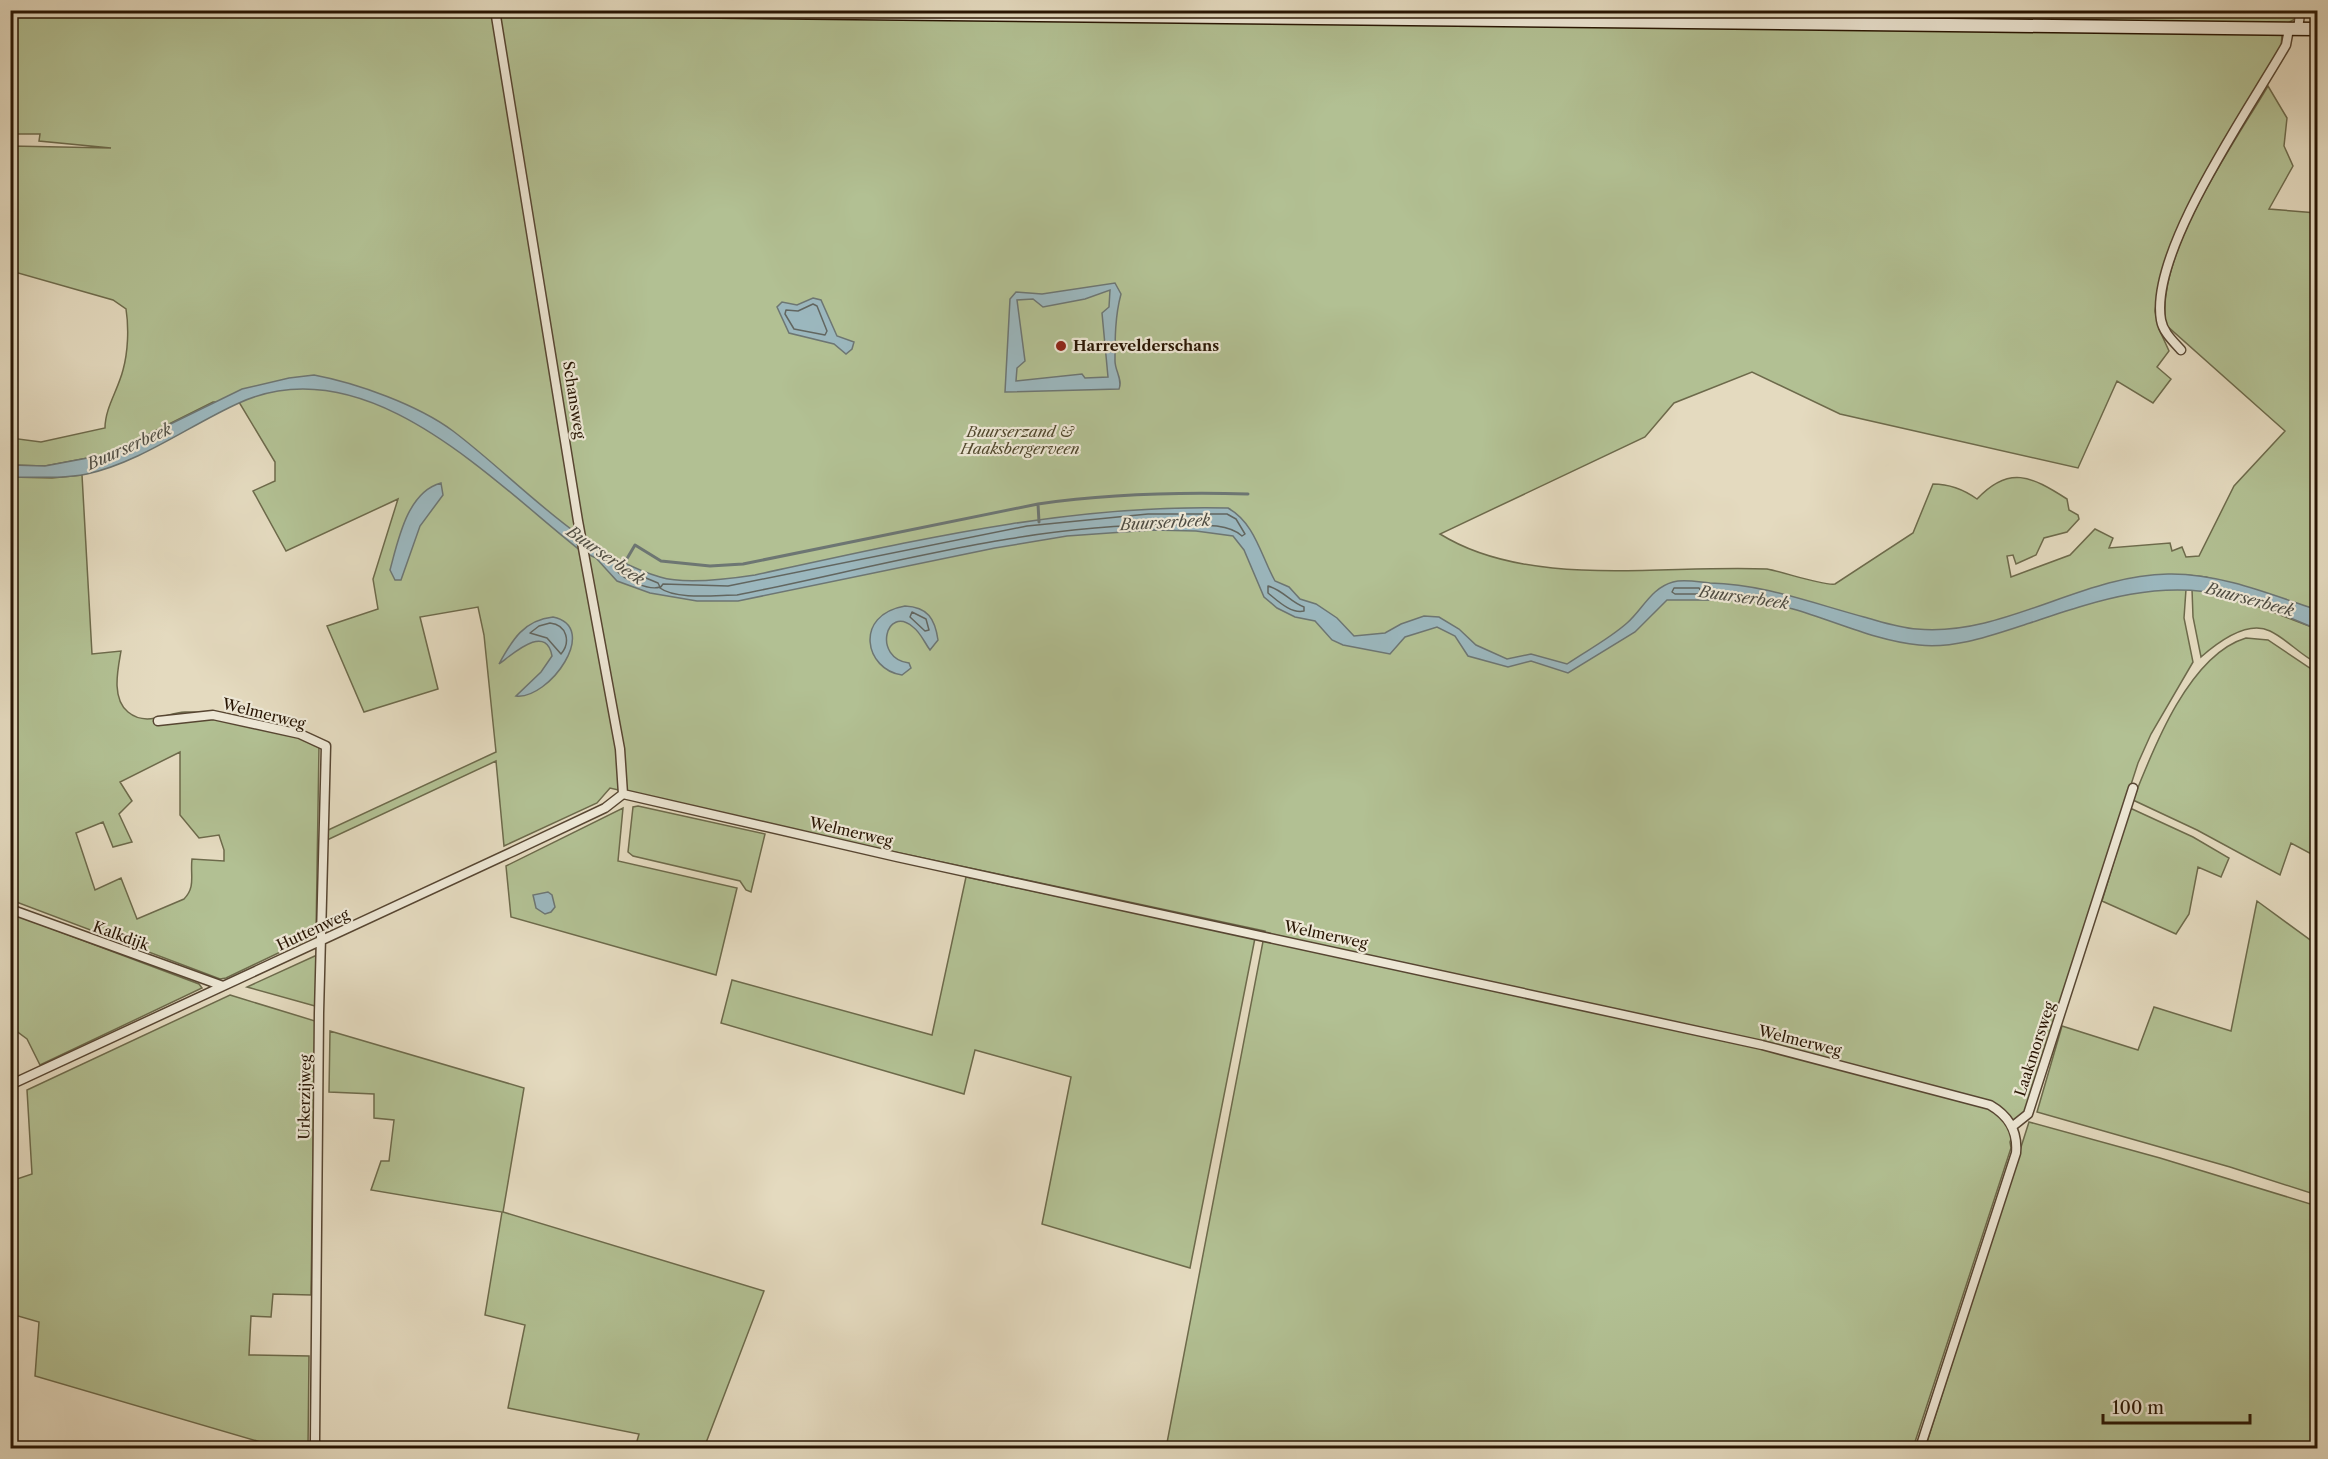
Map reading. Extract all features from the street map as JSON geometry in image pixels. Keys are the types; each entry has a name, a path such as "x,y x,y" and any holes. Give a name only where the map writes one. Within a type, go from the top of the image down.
{"main road":[{"path":"587,10 1522,16 2318,29"}],"street":[{"name":"Schansweg","path":"495,10 580,529 620,749 623,794"},
{"path":"2181,350 2162,323 2160,308 2165,271 2189,211 2286,45 2300,14"},
{"name":"Welmerweg","path":"158,721 213,715 300,734 326,746"},
{"name":"Urkerzijweg","path":"317,1448 315,1441 321,942 326,746"},
{"name":"Laakmorsweg","path":"2013,1126 2028,1114 2133,788"},
{"name":"Huttenweg","path":"10,1085 605,808 623,794"},
{"name":"Welmerweg","path":"623,794 908,859 1762,1045 1990,1105 2000,1111 2013,1126"},
{"name":"Kalkdijk","path":"10,909 223,986"},
{"path":"1920,1449 2016,1153 2016,1135 2013,1126"}],"green space":[{"name":"Buurserzand & Haaksbergerveen","path":"343,10 1943,10 1942,30 2282,34 2281,49 2182,219 2163,267 2155,311 2159,329 2169,351 2157,367 2171,379 2153,403 2117,381 2078,468 1840,414 1752,372 1674,403 1645,437 1440,534 1476,551 1515,562 1556,568 1599,571 1767,569 1822,583 1835,584 1913,533 1933,484 1956,488 1977,499 2000,481 2020,478 2031,480 2067,499 2069,510 2078,515 2079,519 2067,532 2044,538 2036,555 2016,564 2013,555 2007,556 2011,577 2070,555 2095,529 2113,538 2109,548 2170,543 2172,551 2182,547 2186,557 2199,556 2234,486 2285,431 2166,325 2166,297 2172,267 2199,202 2268,86 2287,118 2284,146 2293,166 2269,209 2317,213 2317,610 2206,577 2187,575 2184,618 2193,662 2151,734 2138,763 2025,1111 2022,1116 2019,1116 2010,1142 2011,1148 1913,1448 1166,1448 1265,931 801,832 610,788 597,803 504,846 496,761 325,841 326,831 496,752 484,635 478,607 420,617 438,689 364,712 327,626 378,609 373,579 398,499 286,551 253,491 275,481 275,462 239,402 213,402 109,454 45,466 11,465 11,438 41,442 105,428 107,413 125,363 128,332 126,309 113,300 11,271 11,146 111,148 39,141 40,134 11,134 11,11 342,14"},
{"path":"1945,11 2109,15 2294,15 2295,19 2288,23 1945,21"},
{"path":"82,475 92,654 121,651 117,683 119,699 128,712 149,719 185,712 217,714 312,736 319,746 316,935 226,978 220,979 11,900 10,477 52,478","holes":["180,752 180,815 199,838 219,835 224,850 224,861 192,859 191,885 184,899 137,919 121,878 95,890 76,833 103,822 113,847 132,842 119,814 132,801 120,782"]},
{"path":"2192,589 2230,596 2317,629 2317,663 2276,634 2261,628 2252,628 2233,635 2215,645 2201,657 2193,617"},
{"path":"2246,638 2268,640 2317,673 2317,857 2291,843 2280,875 2197,830 2133,800 2163,731 2190,683 2207,663 2226,648"},
{"path":"638,806 765,834 751,892 746,890 740,881 633,856 628,852 633,807"},
{"path":"623,808 618,861 737,888 716,975 511,917 506,866"},
{"path":"2130,808 2193,837 2229,858 2221,877 2198,867 2189,914 2176,934 2102,901"},
{"path":"966,877 1255,938 1190,1268 1042,1224 1071,1077 975,1050 964,1094 721,1023 732,980 932,1035"},
{"path":"2257,901 2317,945 2317,1195 2230,1167 2037,1112 2062,1026 2138,1050 2154,1007 2231,1031"},
{"path":"10,913 199,984 202,988 40,1065 27,1039 11,1027 11,1011 15,1000 11,997"},
{"path":"317,955 315,1006 247,987"},
{"path":"230,995 315,1021 311,1295 273,1294 271,1317 251,1316 249,1355 309,1356 308,1448 281,1448 35,1376 39,1322 11,1314 11,1181 32,1174 27,1090"},
{"path":"330,1031 524,1088 503,1212 764,1291 704,1448 635,1448 639,1434 508,1408 525,1325 485,1315 502,1212 371,1190 381,1161 389,1161 394,1120 374,1118 374,1094 329,1092"},
{"path":"2029,1122 2160,1158 2317,1206 2317,1240 2312,1254 2318,1259 2317,1448 1925,1448"}],"water":[{"path":"1115,283 1121,294 1116,319 1115,344 1115,365 1120,382 1119,389 1005,392 1010,299 1016,292 1042,294","holes":["1110,290 1109,307 1102,313 1108,377 1085,378 1082,374 1016,381 1017,368 1025,361 1017,300 1033,299 1043,307 1085,299"]},
{"path":"813,298 821,300 837,336 854,342 852,349 846,354 834,344 789,333 777,307 782,302 797,305"},
{"name":"Buurserbeek","path":"314,375 349,383 423,412 453,431 576,533 603,551 631,566 660,577 682,581 708,581 755,575 931,538 1049,518 1168,508 1228,508 1245,522 1251,531 1275,581 1289,587 1300,599 1316,604 1337,618 1354,636 1385,633 1401,624 1424,616 1439,617 1459,629 1476,645 1507,659 1531,654 1567,664 1620,629 1659,589 1673,582 1682,581 1749,587 1904,627 1949,629 1980,624 2012,615 2105,584 2136,577 2187,575 2225,581 2263,591 2317,610 2317,629 2229,596 2203,591 2152,591 2103,600 1976,640 1933,646 1887,639 1778,605 1731,600 1667,600 1635,632 1568,673 1531,661 1508,667 1468,656 1455,636 1437,627 1405,637 1390,654 1343,645 1332,640 1315,621 1295,617 1277,608 1264,597 1244,550 1233,536 1196,531 1152,530 1067,536 995,548 738,601 697,601 650,593 617,581 596,558 581,551 467,458 424,429 379,406 333,392 286,390 239,403 127,461 87,474 59,477 11,477 11,465 45,466 109,454 242,389 289,378"},
{"path":"441,483 443,495 420,526 401,580 395,580 390,570 406,519 420,496 429,488"},
{"path":"905,606 919,609 929,616 935,626 938,640 930,650 913,627 904,622 896,622 890,627 887,643 890,652 897,659 909,663 911,668 902,675 889,671 880,663 873,653 870,642 871,630 877,620 888,611"},
{"path":"553,617 567,623 572,634 571,647 565,662 542,687 529,694 516,696 541,672 552,656 549,646 536,641 520,648 499,664 520,633 534,622"},
{"path":"548,892 552,895 555,907 551,912 545,914 536,908 533,895"}],"waterway":[{"path":"1039,522 1038,504 1142,494 1248,494"},
{"name":"Buurserbeek","path":"625,562 635,545 661,561 710,566 743,564 1038,504"}],"place":[{"name":"Harrevelderschans","path":"1061,346"}]}
